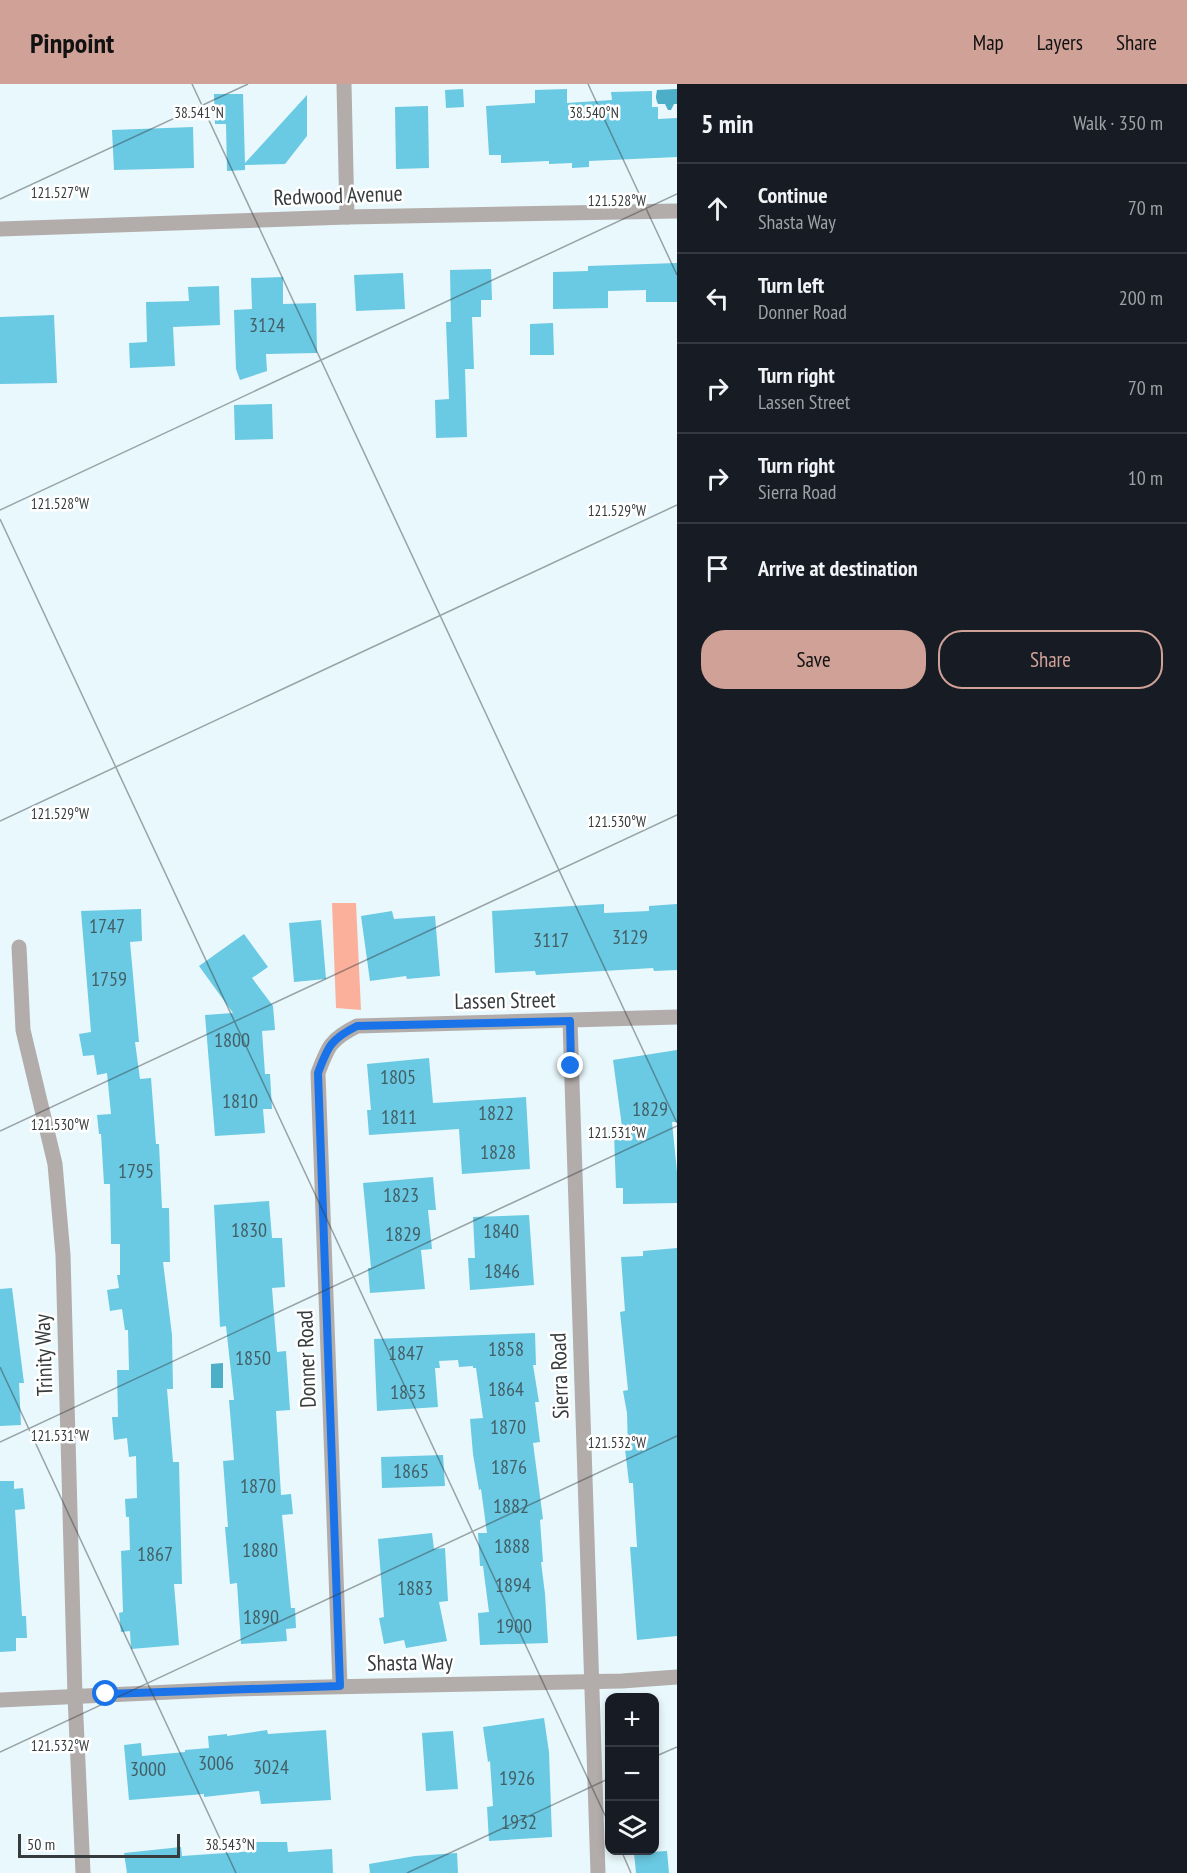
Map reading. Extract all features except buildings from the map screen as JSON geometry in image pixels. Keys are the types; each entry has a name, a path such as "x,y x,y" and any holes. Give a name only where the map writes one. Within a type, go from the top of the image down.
{"street":[{"path":"344,84 347,217"},
{"name":"Redwood Avenue","path":"0,229 347,217 677,211"},
{"name":"Trinity Way","path":"18,947 23,1030 56,1164 63,1255 75,1696 83,1873"},
{"name":"Lassen Street","path":"337,1036 357,1026 677,1017"},
{"name":"Sierra Road","path":"570,1021 598,1873"},
{"name":"Donner Road","path":"337,1036 318,1073 340,1686"},
{"name":"Shasta Way","path":"0,1700 340,1686 592,1682 677,1677"}],"shaded area":[{"path":"332,903 356,903 361,1010 336,1008"}],"water":[{"path":"677,89 677,104 674,104 671,110 668,110 665,104 658,104 657,90"},
{"path":"223,1363 223,1388 211,1388 211,1364"}],"route":[{"path":"106,1694 340,1686 318,1073 337,1036 357,1026 570,1021 571,1066"}]}
